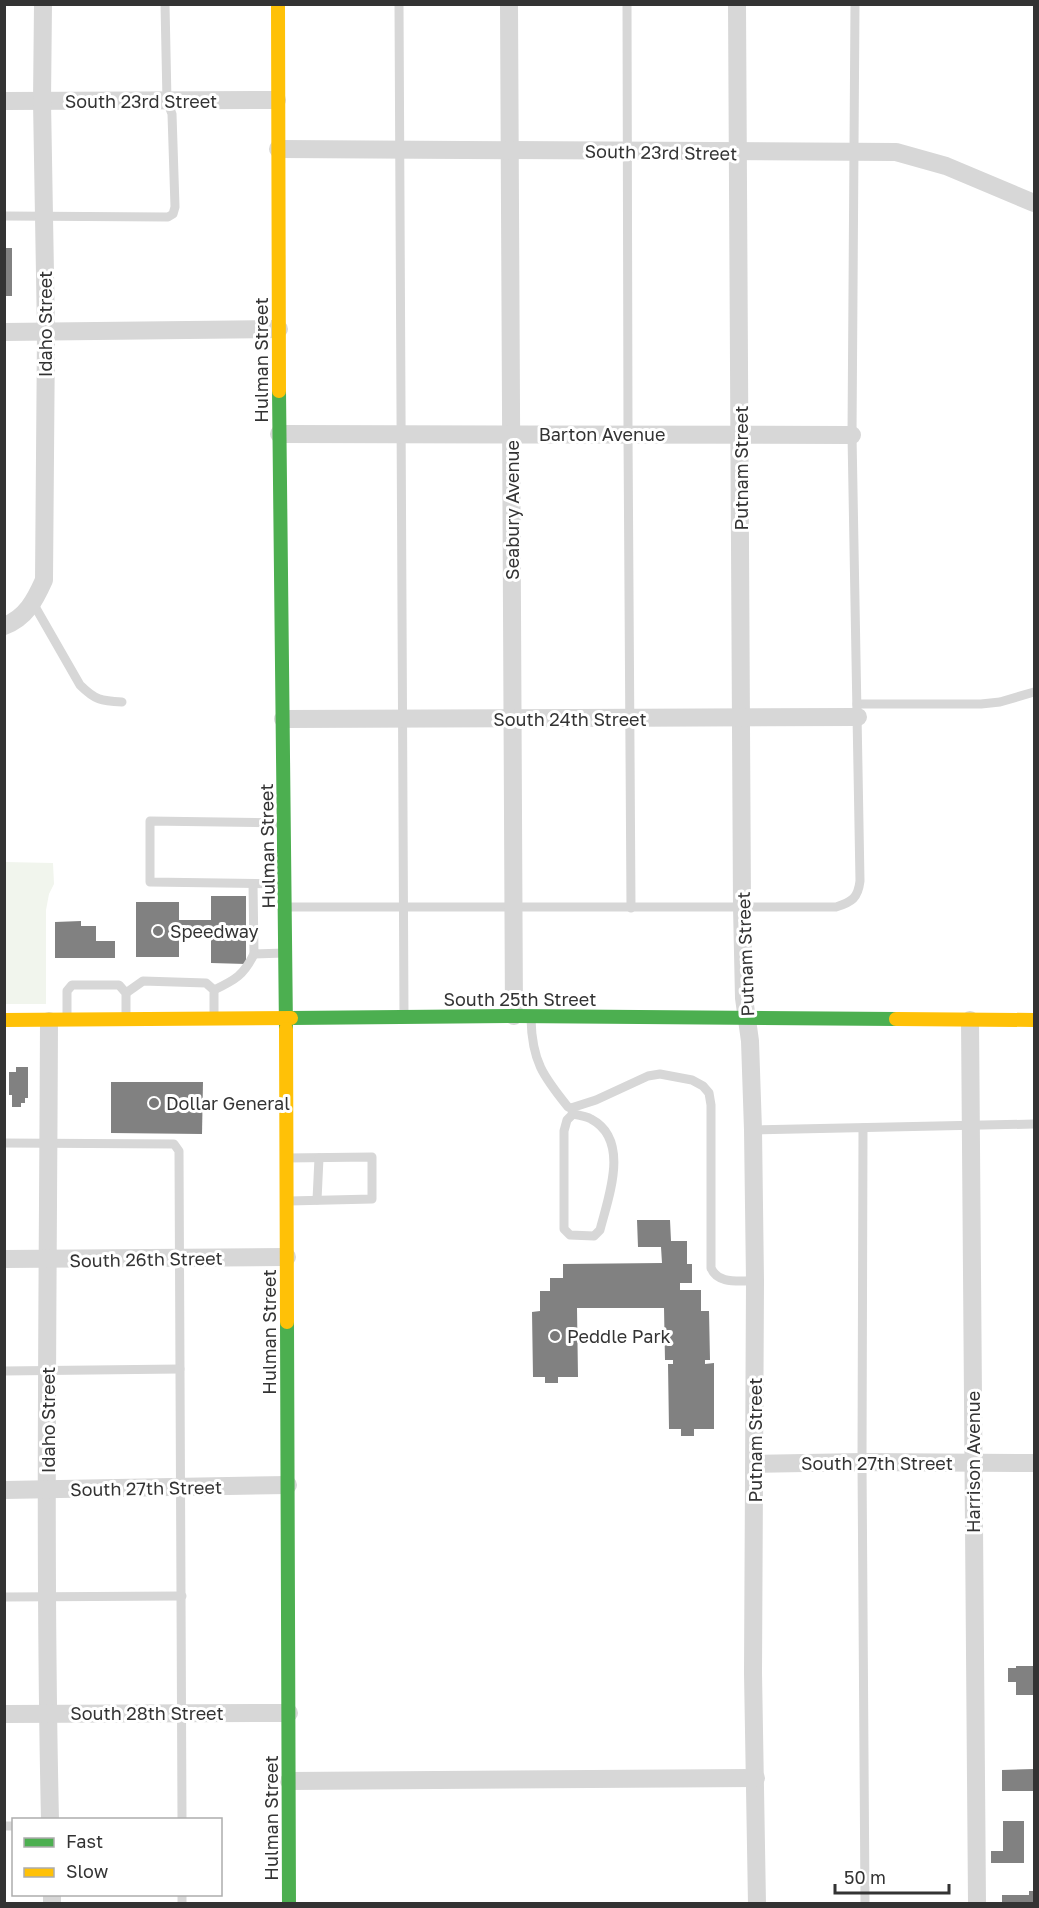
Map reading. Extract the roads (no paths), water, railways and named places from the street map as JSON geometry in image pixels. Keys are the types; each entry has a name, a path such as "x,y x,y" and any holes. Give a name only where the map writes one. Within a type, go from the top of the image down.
{"street":[{"name":"Idaho Street","path":"4,626 17,622 33,603 44,580 46,332 42,101 43,4"},
{"name":"Hulman Street","path":"278,4 279,434 285,823 289,1904"},
{"name":"Seabury Avenue","path":"509,4 513,907 522,1016"},
{"name":"Putnam Street","path":"737,4 742,907 745,1018 750,1041 755,1281 753,1673 757,1904"},
{"name":"South 23rd Street","path":"4,101 277,100"},
{"name":"South 23rd Street","path":"278,149 896,152 925,159 1035,203"},
{"path":"4,332 279,329"},
{"name":"Barton Avenue","path":"279,434 852,435"},
{"name":"South 24th Street","path":"283,719 741,718 858,711"},
{"name":"South 25th Street","path":"4,1020 522,1016 1035,1020"},
{"name":"Harrison Avenue","path":"970,1020 977,1904"},
{"name":"Idaho Street","path":"49,1021 47,1597 50,1818"},
{"name":"South 26th Street","path":"4,1259 287,1257"},
{"name":"South 27th Street","path":"755,1464 1035,1463"},
{"name":"South 27th Street","path":"4,1490 288,1485"},
{"name":"South 28th Street","path":"4,1714 288,1713"},
{"path":"289,1781 756,1778"}],"lane":[{"path":"4,216 168,217 173,214 175,207 172,114 167,100 165,4"},
{"path":"399,4 404,1017"},
{"path":"627,4 631,908"},
{"path":"285,907 836,907 850,902 858,895 860,880 858,711 852,435 855,4"},
{"path":"33,603 80,685 101,700 122,702"},
{"path":"858,711 1000,702 1035,692"},
{"path":"285,823 150,821 150,882 285,884"},
{"path":"214,990 235,980 246,970 254,954 253,884"},
{"path":"254,954 285,953"},
{"path":"126,993 143,981 206,983 214,990 214,1018"},
{"path":"67,1020 67,991 72,985 119,985 126,993 126,1019"},
{"path":"522,1016 545,1079 572,1111 593,1120 612,1145 615,1160 614,1175 600,1230 594,1236 566,1233 564,1229 564,1131 572,1111 648,1076 660,1074 692,1080 703,1086 709,1094 711,1105 711,1268 713,1274 721,1280 755,1281"},
{"path":"753,1130 1035,1124"},
{"path":"863,1128 862,1462 865,1904"},
{"path":"4,1143 174,1144 179,1151 182,1818"},
{"path":"286,1158 372,1157 372,1199 286,1201"},
{"path":"317,1200 319,1158"},
{"path":"4,1371 180,1369"},
{"path":"4,1597 182,1596"}],"place":[{"name":"Speedway","path":"158,931"},
{"name":"Dollar General","path":"154,1103"},
{"name":"Peddle Park","path":"555,1336"}]}
